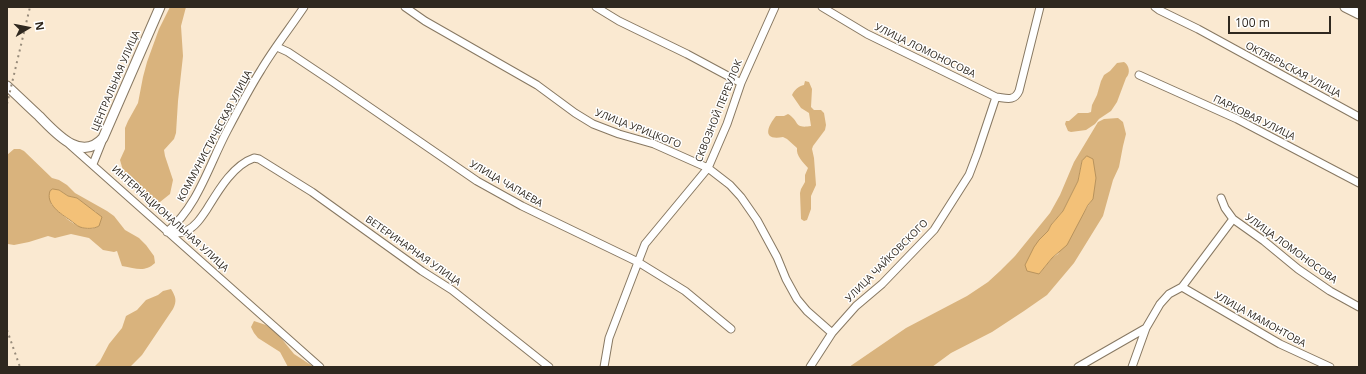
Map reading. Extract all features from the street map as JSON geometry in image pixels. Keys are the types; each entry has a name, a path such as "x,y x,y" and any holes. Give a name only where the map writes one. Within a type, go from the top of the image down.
{"street":[{"name":"ЦЕНТРАЛЬНАЯ УЛИЦА","path":"93,164 160,7"},
{"name":"КОММУНИСТИЧЕСКАЯ УЛИЦА","path":"167,232 178,223 186,212 220,143 244,100 262,69 304,7"},
{"name":"УЛИЦА УРИЦКОГО","path":"405,7 424,21 536,85 593,124 619,134 654,144 708,168 730,185 741,197 757,220 797,299 807,312 832,333"},
{"path":"596,7 619,21 687,54 741,83"},
{"name":"СКВОЗНОЙ ПЕРЕУЛОК","path":"604,367 609,338 645,244 708,168 724,131 741,83 775,7"},
{"name":"УЛИЦА ЛОМОНОСОВА","path":"822,7 867,34 996,97 1014,98 1017,96 1019,91 1038,8"},
{"name":"ОКТЯБРЬСКАЯ УЛИЦА","path":"1155,7 1359,116"},
{"path":"1345,7 1359,14"},
{"name":"УЛИЦА ЧАПАЕВА","path":"277,47 288,52 333,82 477,181 522,206 638,262 685,292 731,329"},
{"name":"ПАРКОВАЯ УЛИЦА","path":"1138,75 1237,119 1359,183"},
{"name":"ИНТЕРНАЦИОНАЛЬНАЯ УЛИЦА","path":"7,86 64,140 93,164 167,232 320,367"},
{"name":"УЛИЦА ЧАЙКОВСКОГО","path":"810,367 832,333 856,306 882,284 934,230 969,175 996,97"},
{"path":"64,140 75,145 87,147 96,144 103,138"},
{"name":"ВЕТЕРИНАРНАЯ УЛИЦА","path":"167,232 177,233 190,230 200,220 218,191 238,166 254,158 259,159 312,192 422,271 452,290 549,367"},
{"name":"УЛИЦА ЛОМОНОСОВА","path":"1221,198 1225,208 1233,219 1323,287 1359,307"},
{"path":"1132,367 1146,328 1160,304 1170,294 1182,287 1207,256 1233,219"},
{"name":"УЛИЦА МАМОНТОВА","path":"1182,287 1280,344 1330,367"},
{"path":"1078,367 1146,328"}],"shaded area":[{"path":"170,7 186,7 181,26 183,56 176,133 174,139 164,150 173,180 170,194 160,202 152,202 125,175 120,160 125,149 125,128 138,103 147,62 159,29"},
{"path":"1124,62 1128,67 1128,76 1117,102 1111,111 1086,130 1068,131 1065,124 1066,121 1069,121 1078,113 1091,112 1092,105 1104,75 1117,63"},
{"path":"805,81 809,82 812,89 811,107 814,110 821,110 824,113 826,125 825,130 812,149 816,185 811,196 811,209 807,220 804,221 801,219 800,193 805,182 805,175 808,168 799,156 797,148 787,139 783,137 772,137 768,132 770,124 776,116 784,116 788,114 799,125 805,127 811,126 809,113 801,108 792,95 797,88 804,85"},
{"path":"1118,118 1123,122 1126,134 1119,167 1113,180 1103,216 1074,263 1047,295 992,332 951,353 932,367 849,367 906,328 967,296 988,282 1000,271 1015,256 1050,213 1060,195 1074,162 1098,122 1104,119","holes":["1082,161 1093,198 1058,254 1052,258 1039,274 1039,240 1063,211 1078,181"]},
{"path":"14,149 24,151 52,178 59,180 75,193 114,216 125,230 139,238 146,245 154,256 155,263 143,269 122,266 117,251 114,252 103,250 89,238 71,234 55,238 48,236 14,245 8,244 7,155","holes":["59,190 68,196 77,198 96,212 99,226 93,228 79,226 73,223 51,204"]},
{"path":"1087,156 1093,159 1096,178 1093,199 1088,205 1067,245 1052,258 1039,274 1027,271 1025,265 1034,247 1063,211 1078,181 1082,161"},
{"path":"53,189 59,190 68,196 77,198 102,217 99,226 95,228 80,227 58,212 52,204 49,196 50,191"},
{"path":"171,289 175,299 173,309 142,355 130,367 94,367 100,361 109,344 122,328 126,316 137,310 146,300 163,291"},
{"path":"254,321 266,325 277,333 294,354 314,367 288,367 280,352 258,338 254,333 251,327"}],"railway":[{"path":"7,104 30,7"},
{"path":"7,330 20,367"}]}
